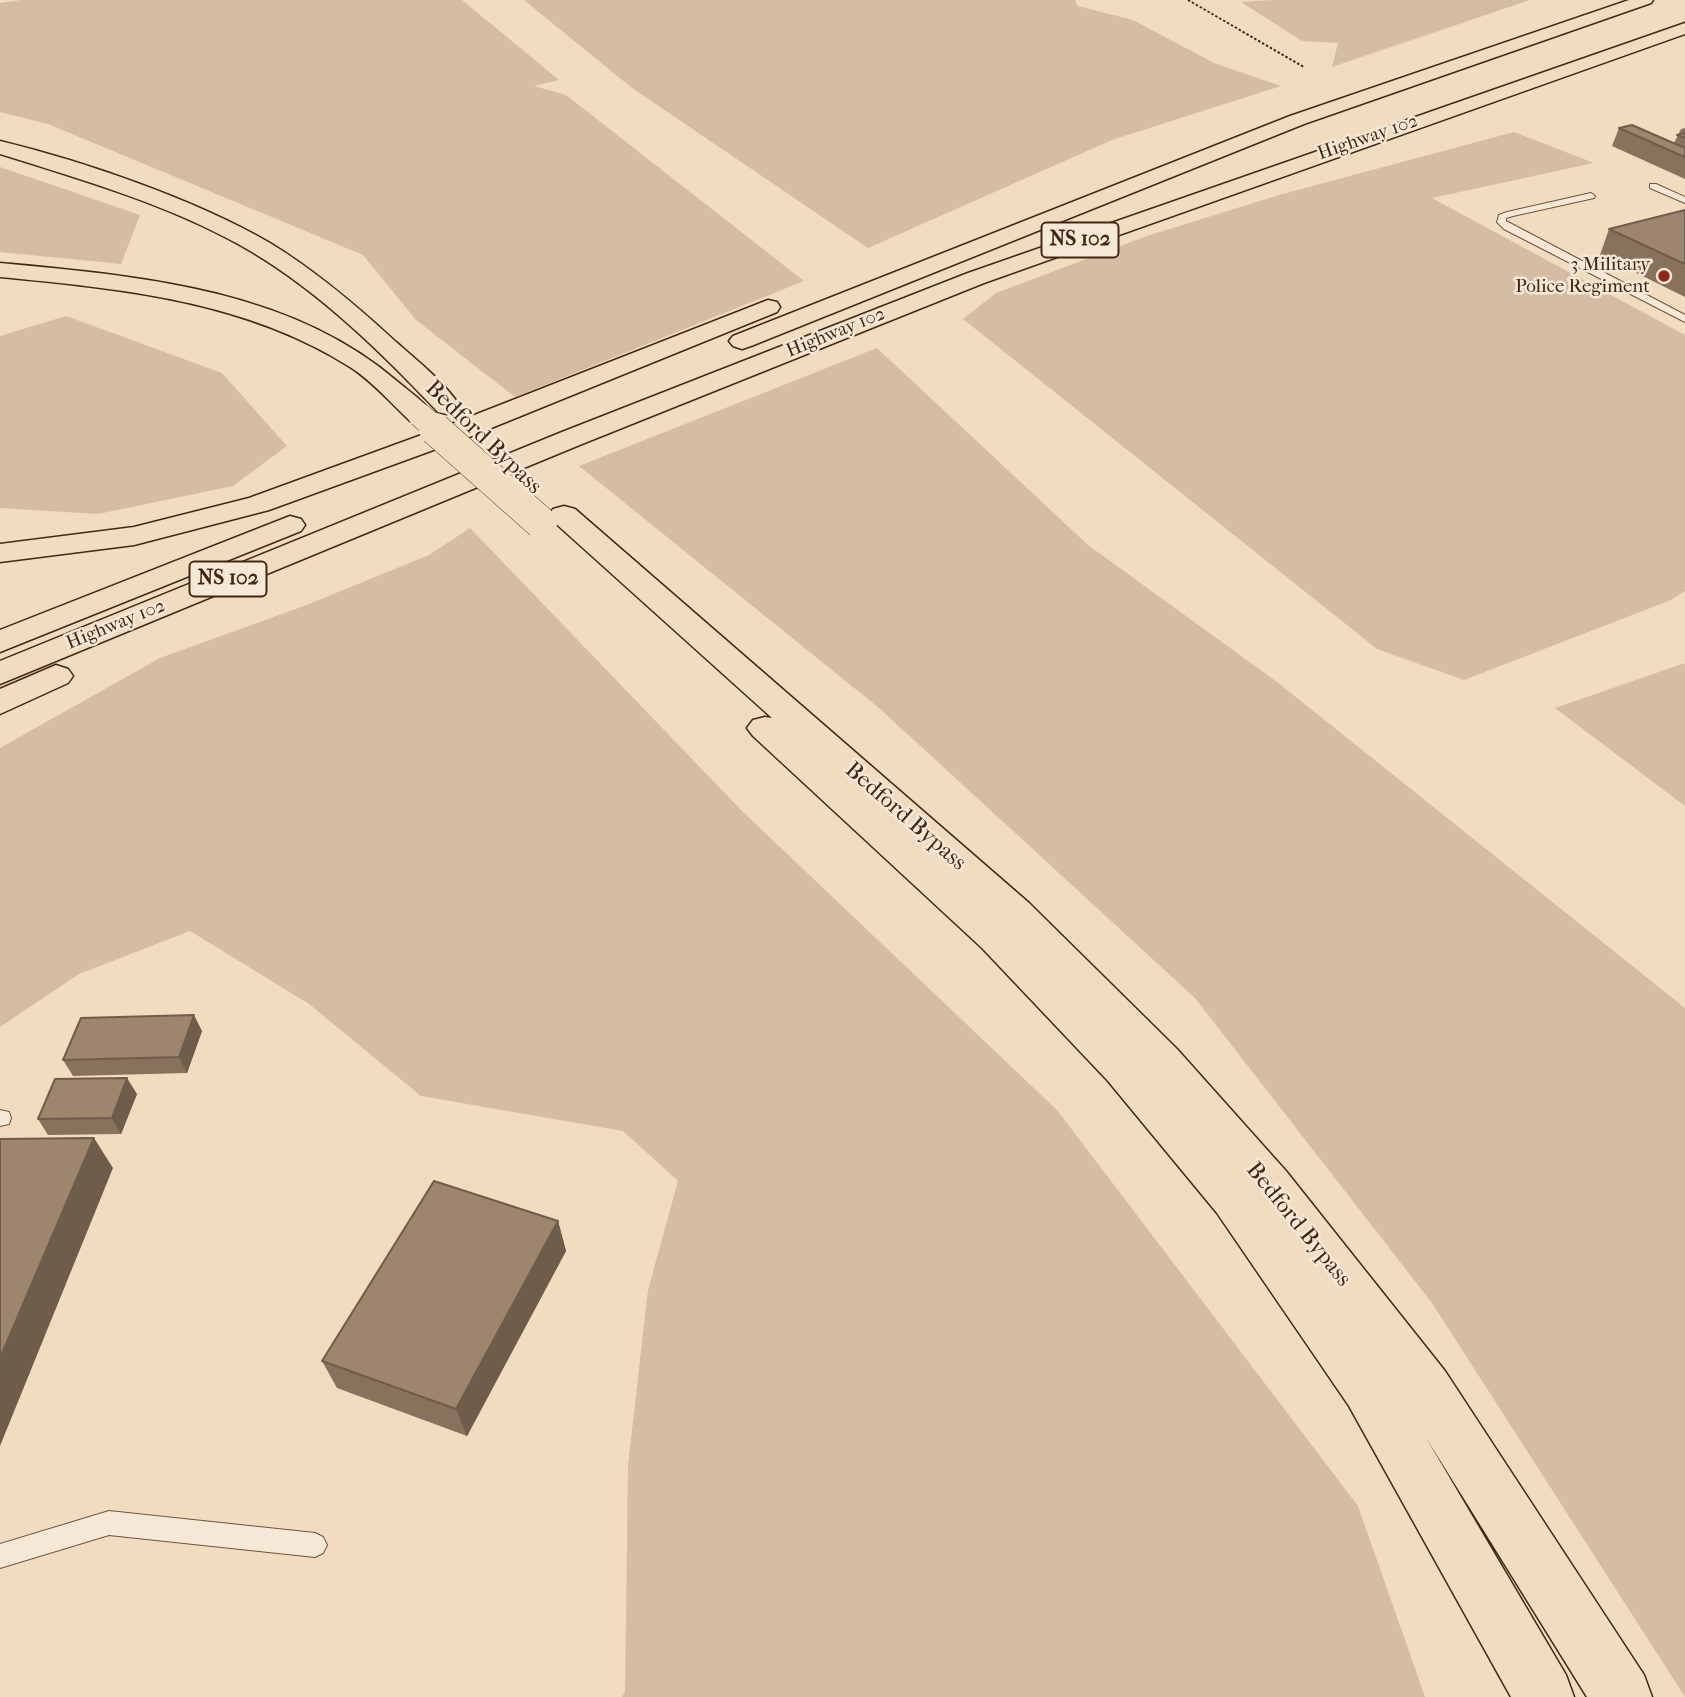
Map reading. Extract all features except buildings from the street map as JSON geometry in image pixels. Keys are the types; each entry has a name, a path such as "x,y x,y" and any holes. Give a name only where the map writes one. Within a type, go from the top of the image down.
{"highway":[{"path":"1128,162 1596,0"},
{"name":"Highway 102","path":"405,478 1297,120 1645,0"},
{"name":"Highway 102","path":"0,673 456,485 975,278 1685,28"},
{"path":"1591,61 1685,37"},
{"path":"746,340 773,321 1221,138 1296,102"},
{"path":"0,139 120,185"},
{"name":"Bedford Bypass","path":"0,147 120,185 230,232 295,270 402,359 552,519 996,937 1124,1068 1234,1199 1368,1388 1544,1697"},
{"name":"Bedford Bypass","path":"0,270 95,279 205,297 294,327 361,363 420,415 552,519 1015,914 1170,1073 1269,1186 1426,1389 1622,1697"},
{"path":"0,553 134,536 259,504 472,426 842,275"},
{"path":"0,703 456,485"},
{"name":"Highway 102","path":"0,642 329,509"}],"lane":[{"path":"1653,186 1685,200"},
{"path":"1591,196 1510,214 1502,217 1502,222 1685,319"},
{"path":"0,1556 108,1523 315,1545"}],"path":[{"path":"1188,0 1304,67"}],"shaded area":[{"path":"21,0 462,0 559,80 534,86 566,95 804,281 515,397 416,320 363,255 48,124 0,112 0,3"},
{"path":"524,0 1075,0 1078,6 1133,20 1214,63 1281,86 1112,140 868,248 632,88"},
{"path":"1530,0 1332,67 1338,43 1302,41 1241,2"},
{"path":"1514,132 1594,163 1432,198 1685,335 1685,591 1671,600 1464,680 1377,649 963,319 996,293 1147,236 1279,195"},
{"path":"0,167 140,215 121,264 0,252"},
{"path":"66,316 222,373 287,446 233,486 98,514 0,508 0,336"},
{"path":"877,348 1088,545 1277,682 1685,1008 1685,1697 1432,1303 1195,998 879,708 579,466"},
{"path":"470,528 743,812 1057,1110 1358,1506 1425,1697 622,1697 625,1692 628,1465 648,1290 678,1181 623,1131 421,1096 309,1004 190,931 79,974 0,1027 0,748 160,658 304,606 429,555"},
{"path":"1685,663 1685,806 1555,708"}],"place":[{"name":"3 Military Police Regiment","path":"1664,276"}]}
